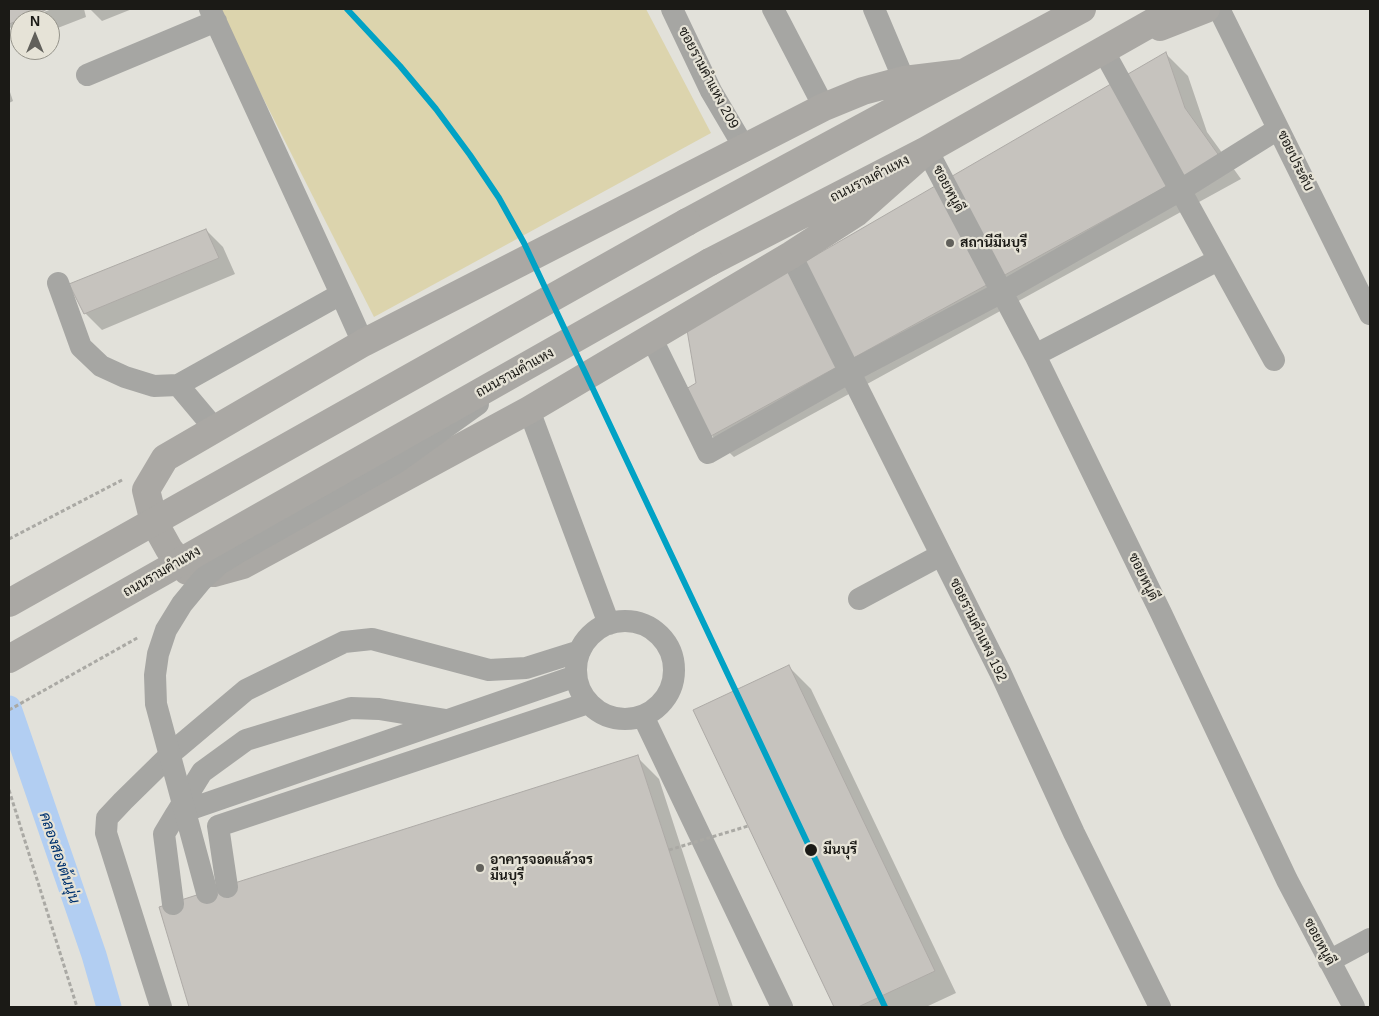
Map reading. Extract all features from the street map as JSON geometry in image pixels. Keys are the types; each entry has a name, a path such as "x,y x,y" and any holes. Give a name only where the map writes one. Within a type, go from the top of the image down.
{"main road":[{"name":"ถนนรามคำแหง","path":"9,659 710,262 927,150 1176,9"},
{"name":"ถนนรามคำแหง","path":"1103,50 1206,9"},
{"path":"9,603 687,222 1074,11"},
{"path":"927,150 856,213 791,254 529,410 243,565 214,573 187,571 169,549 154,522 146,490 165,458 363,344 824,107 864,91 904,80 962,73"}],"street":[{"name":"ซอยรามคำแหง 209","path":"672,9 711,90 744,147"},
{"path":"773,9 824,107"},
{"path":"874,9 904,80"},
{"name":"ซอยประดับ","path":"1219,9 1370,314"},
{"path":"87,75 213,15 342,294 363,344"},
{"path":"1103,50 1179,191 1274,360"},
{"path":"651,337 708,453 850,372 1002,292 1179,191 1278,129"},
{"name":"ซอยหนูดี","path":"927,150 1035,355 1161,613 1287,880 1354,1007"},
{"name":"ซอยรามคำแหง 192","path":"791,254 1001,674 1074,834 1160,1007"},
{"path":"1035,355 1218,260"},
{"path":"58,283 82,347 101,366 125,378 154,386 178,385 342,294"},
{"path":"535,361 396,463 239,552 218,566 201,581 182,604 166,630 158,654 155,675 156,704 217,890 218,826 588,703"},
{"path":"178,385 215,429"},
{"path":"529,410 609,624"},
{"path":"858,600 941,555"},
{"path":"630,621 646,625 660,635 670,648 675,663 675,679 670,694 660,706 643,716 632,719 616,719 601,714 588,703 580,690 576,676 577,657 580,651 585,641 597,629 613,622 630,621"},
{"path":"161,1007 106,834 107,818 176,749 246,690 344,642 372,639 489,670 526,668 580,651"},
{"path":"176,814 576,676"},
{"path":"173,904 164,834 202,772 246,740 351,708 379,709 448,720"},
{"path":"643,716 782,1007"},
{"path":"1330,961 1370,939"}],"path":[{"path":"9,539 130,476"},
{"path":"9,710 140,636"},
{"path":"9,790 77,1007"},
{"path":"669,850 748,826"}],"shaded area":[{"path":"218,9 646,9 711,133 374,317"}],"building":[{"path":"9,9 48,9 10,10 9,24"},
{"name":"สถานีมีนบุรี","path":"1166,52 1185,108 1220,157 711,436 686,389 696,383 687,330"},
{"path":"206,229 219,258 84,314 69,284"},
{"name":"มีนบุรี","path":"789,665 935,971 858,1007 834,1007 693,710"},
{"name":"อาคารจอดแล้วจร มีนบุรี","path":"638,755 720,1007 189,1007 159,907"}],"waterway":[{"name":"คลองสองต้นนุ่น","path":"9,708 94,955 109,1007"}],"railway":[{"path":"812,851 885,1007"}],"transit line":[{"path":"347,9 400,66 436,109 499,198 524,243 885,1007"}],"place":[{"name":"สถานีมีนบุรี","path":"950,243"},
{"name":"มีนบุรี","path":"811,850"},
{"name":"อาคารจอดแล้วจร มีนบุรี","path":"480,868"}]}
